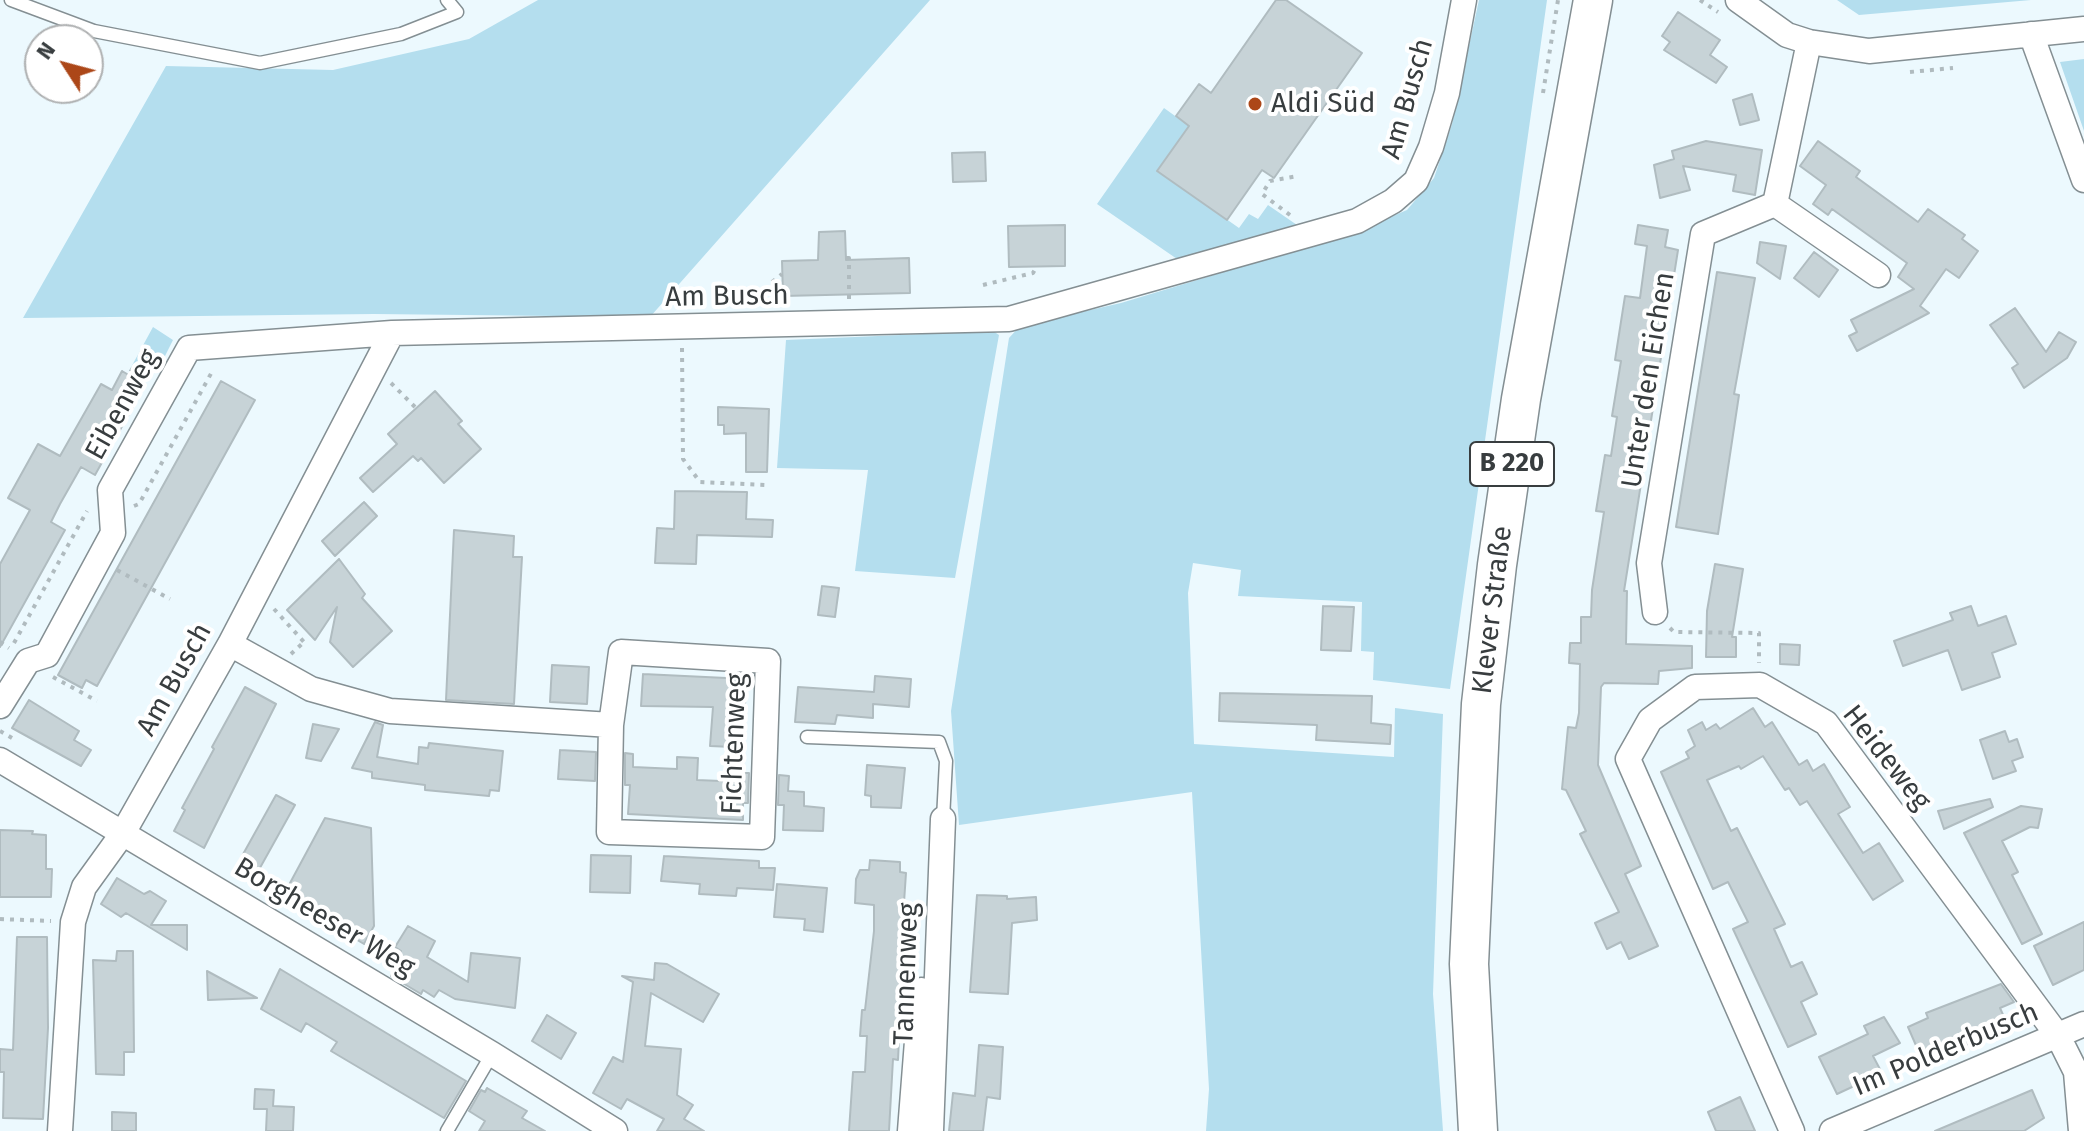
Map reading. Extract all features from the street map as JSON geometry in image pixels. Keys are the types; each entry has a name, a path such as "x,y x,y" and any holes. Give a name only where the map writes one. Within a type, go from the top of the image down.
{"main road":[{"name":"Klever Straße","path":"1478,1131 1469,964 1481,704 1519,414 1593,0"}],"street":[{"name":"Am Busch","path":"60,1131 73,922 84,887 123,833 230,644 392,333 1009,319 1357,221 1393,201 1416,181 1431,147 1447,93 1464,0"},
{"path":"1738,0 1787,35 1809,42 1869,51 2084,29"},
{"path":"2031,34 2084,180"},
{"path":"1809,42 1775,204 1878,275"},
{"name":"Unter den Eichen","path":"1655,612 1649,563 1703,234 1775,204"},
{"name":"Eibenweg","path":"0,706 19,655 47,655 113,533 100,509 189,348 392,333"},
{"path":"230,644 311,689 390,711 611,725"},
{"name":"Fichtenweg","path":"621,652 768,661 762,837 609,832 611,725 621,652"},
{"path":"1760,685 1695,687 1650,720 1628,759 1792,1131"},
{"name":"Heideweg","path":"1760,685 1826,723 2058,1036 2076,1072 2081,1131"},
{"name":"Borgheeser Weg","path":"0,760 615,1131"},
{"name":"Tannenweg","path":"931,1131 943,819"},
{"name":"Tannenweg","path":"910,1131 927,921"},
{"name":"Im Polderbusch","path":"1832,1131 2084,1024"}],"lane":[{"path":"11,0 94,31 260,63 401,34 457,12 447,0"},
{"path":"807,737 939,742 946,761 943,819"},
{"path":"447,1131 492,1054"}],"path":[{"path":"1298,176 1270,181 1262,194 1315,233"},
{"path":"846,258 849,258 849,325"},
{"path":"983,285 1033,273 1037,266"},
{"path":"772,282 782,274"},
{"path":"682,328 683,459 700,482 766,485"},
{"path":"97,701 19,655 100,509 139,504 227,345"},
{"path":"375,367 415,407"},
{"path":"98,559 170,599"},
{"path":"270,570 290,583 274,610 306,640 286,658"},
{"path":"1655,612 1674,632 1759,633 1760,685"},
{"path":"0,919 73,922"}],"shaded area":[{"path":"538,0 930,0 650,317 374,314 23,318 166,66 333,70 469,39"},
{"path":"1479,0 1547,0 1450,689 1373,680 1374,652 1361,651 1362,602 1238,596 1241,570 1193,563 1188,593 1194,744 1394,757 1395,708 1443,714 1433,994 1443,1131 1206,1131 1209,1089 1192,792 959,825 951,711 1009,338 1020,326 1121,303 1350,234 1407,210 1434,178 1452,124"},
{"path":"1837,0 2031,0 1859,15"},
{"path":"2084,59 2084,131 2060,62"},
{"path":"1164,108 1189,126 1158,171 1239,228 1249,214 1258,219 1268,205 1297,225 1180,261 1097,204"},
{"path":"153,327 173,340 157,372 129,371"},
{"path":"993,331 999,335 955,578 855,571 868,470 777,468 786,340"}],"building":[{"name":"Aldi Süd","path":"1276,0 1286,0 1362,53 1274,178 1262,170 1227,220 1157,171 1189,126 1176,116 1199,84 1211,93"},
{"path":"1678,12 1720,40 1710,55 1727,67 1716,83 1664,50 1670,42 1662,36"},
{"path":"1752,94 1759,120 1740,125 1733,100"},
{"path":"1706,141 1762,150 1755,195 1733,191 1736,175 1683,166 1690,190 1660,198 1654,165 1674,159 1672,151"},
{"path":"1818,141 1860,171 1856,177 1918,222 1928,209 1965,235 1962,239 1978,251 1959,278 1946,269 1920,306 1929,313 1857,351 1849,336 1857,332 1851,320 1914,289 1898,277 1907,263 1832,209 1828,215 1813,204 1826,185 1800,166"},
{"path":"985,152 986,181 953,182 952,153"},
{"path":"1065,225 1065,266 1009,267 1008,226"},
{"path":"1638,225 1668,230 1665,247 1678,250 1624,591 1627,591 1626,644 1692,646 1692,668 1659,671 1658,684 1604,683 1601,687 1598,765 1641,866 1625,874 1658,946 1629,959 1621,942 1607,949 1595,923 1619,912 1580,834 1586,831 1566,790 1562,789 1568,727 1576,728 1579,713 1580,664 1569,663 1570,643 1581,643 1581,617 1591,617 1604,512 1596,511 1605,455 1611,456 1617,417 1612,416 1621,361 1615,360 1625,296 1640,298 1647,246 1635,244"},
{"path":"845,231 846,260 909,258 910,293 783,296 782,261 818,260 819,232"},
{"path":"1760,242 1786,246 1780,279 1757,263"},
{"path":"1814,252 1838,270 1819,297 1794,278"},
{"path":"1717,272 1755,278 1734,394 1739,395 1718,534 1676,527"},
{"path":"2015,308 2046,352 2059,332 2076,342 2067,358 2024,388 2012,368 2018,364 1990,325"},
{"path":"122,371 137,380 127,398 135,403 95,475 81,467 60,504 51,522 65,530 0,647 0,564 30,510 8,498 38,444 60,456 101,384 112,390"},
{"path":"221,381 255,400 97,686 86,680 82,688 58,675"},
{"path":"435,391 462,421 458,424 481,449 444,483 421,458 418,461 413,456 373,492 360,478 397,444 388,434"},
{"path":"718,407 769,409 767,472 746,472 746,433 724,434 724,425 718,425"},
{"path":"675,491 747,492 746,519 773,520 772,537 697,535 696,564 655,563 657,528 674,529"},
{"path":"364,502 377,516 335,556 322,541"},
{"path":"454,530 514,536 513,557 522,557 514,704 446,700"},
{"path":"339,559 365,594 362,598 392,631 353,667 330,642 337,607 315,640 287,610"},
{"path":"1715,564 1743,569 1732,637 1736,637 1736,657 1706,657 1707,611"},
{"path":"822,586 839,588 835,617 818,615"},
{"path":"1323,606 1354,607 1351,651 1321,650"},
{"path":"1971,606 1978,626 2006,616 2016,644 1992,653 2000,677 1962,690 1948,650 1903,666 1894,641 1953,620 1950,613"},
{"path":"1780,644 1800,645 1799,665 1780,664"},
{"path":"552,665 589,667 587,704 550,702"},
{"path":"643,674 747,679 744,717 734,717 733,747 710,746 713,707 641,706"},
{"path":"875,676 911,679 909,707 873,704 873,718 837,715 835,724 795,722 798,687 874,692"},
{"path":"245,687 276,704 204,848 174,831 185,810 182,808 214,749 212,747"},
{"path":"1220,693 1372,696 1371,723 1391,725 1390,744 1316,740 1317,725 1219,721"},
{"path":"29,700 79,731 74,740 91,750 81,766 12,728"},
{"path":"1753,708 1765,727 1772,722 1799,765 1807,760 1813,771 1824,764 1850,807 1838,814 1863,853 1879,843 1903,881 1873,900 1807,801 1800,805 1789,788 1785,790 1763,756 1741,769 1739,766 1707,780 1731,831 1737,828 1785,924 1774,929 1791,967 1802,962 1817,994 1801,1002 1816,1034 1788,1047 1733,929 1748,922 1728,882 1713,889 1661,772 1689,758 1686,752 1695,746 1688,730 1702,722 1706,730 1716,724 1720,729"},
{"path":"375,722 383,725 377,757 418,764 419,747 428,748 429,743 503,751 499,791 490,790 489,796 425,790 425,785 372,778 372,772 352,768"},
{"path":"313,724 339,729 321,761 306,758"},
{"path":"2005,731 2009,742 2017,739 2023,757 2012,761 2016,771 1993,779 1980,740"},
{"path":"560,750 596,752 595,781 558,779"},
{"path":"625,753 633,754 633,767 677,769 677,757 698,758 697,780 744,782 745,773 749,773 748,803 743,803 743,820 628,814 630,785 625,785"},
{"path":"867,765 905,768 901,808 871,807 871,796 865,795"},
{"path":"779,775 789,776 788,791 804,792 804,806 824,808 823,831 783,830 784,805 778,805"},
{"path":"276,795 295,805 256,875 237,865"},
{"path":"1990,799 1993,807 1944,829 1938,811"},
{"path":"2021,806 2042,809 2038,828 2030,827 2002,841 2018,872 2012,875 2042,934 2022,944 1964,833"},
{"path":"325,818 371,828 374,926 364,944 283,896"},
{"path":"0,830 33,831 32,834 46,835 46,869 52,869 51,897 0,897"},
{"path":"591,855 631,856 630,893 590,892"},
{"path":"664,856 759,861 759,868 775,868 773,890 737,888 736,896 699,894 700,884 661,881"},
{"path":"870,860 900,862 900,872 906,873 902,932 909,933 905,976 902,976 898,1060 893,1059 889,1131 849,1131 853,1072 865,1072 867,1036 860,1036 874,931 874,905 855,903 856,879 860,870 869,870"},
{"path":"117,878 144,894 150,891 166,901 151,925 187,925 187,950 126,913 121,917 101,904"},
{"path":"777,884 827,888 823,932 804,930 805,919 774,917"},
{"path":"977,895 1007,896 1007,899 1036,897 1037,920 1012,923 1008,994 970,992"},
{"path":"2084,922 2084,970 2053,985 2034,946"},
{"path":"408,926 435,941 427,957 468,982 471,953 520,958 515,1008 455,999 439,990 434,997 423,990 421,994 391,976 401,951 395,947"},
{"path":"17,937 47,937 48,1028 43,1119 3,1118 4,1072 0,1072 0,1049 13,1050"},
{"path":"117,951 133,951 134,1052 124,1052 124,1075 96,1074 93,960 116,961"},
{"path":"655,963 667,964 719,994 703,1022 651,993 645,1046 681,1049 677,1095 693,1105 684,1119 704,1131 657,1131 664,1119 627,1099 621,1109 593,1093 613,1057 623,1062 633,982 622,976 654,980"},
{"path":"280,969 466,1081 444,1118 331,1051 337,1042 306,1023 301,1032 261,1009"},
{"path":"207,971 257,998 208,1000"},
{"path":"2001,984 2014,1002 2000,1008 2008,1026 1924,1064 1908,1027 1928,1018 1926,1013"},
{"path":"547,1015 576,1033 561,1059 532,1041"},
{"path":"1884,1017 1900,1043 1873,1056 1882,1073 1837,1094 1819,1057 1868,1034 1864,1026"},
{"path":"979,1045 1003,1047 1000,1099 987,1097 983,1131 949,1131 953,1093 975,1096"},
{"path":"487,1088 527,1111 522,1118 545,1131 479,1131 485,1121 469,1111 481,1090 485,1092"},
{"path":"255,1089 274,1090 273,1106 294,1107 293,1131 266,1131 267,1109 254,1109"},
{"path":"2032,1090 2044,1118 2024,1131 1935,1131"},
{"path":"1740,1097 1755,1131 1716,1131 1708,1112"},
{"path":"112,1112 136,1113 136,1131 112,1131"}],"place":[{"name":"Aldi Süd","path":"1255,104"}]}
